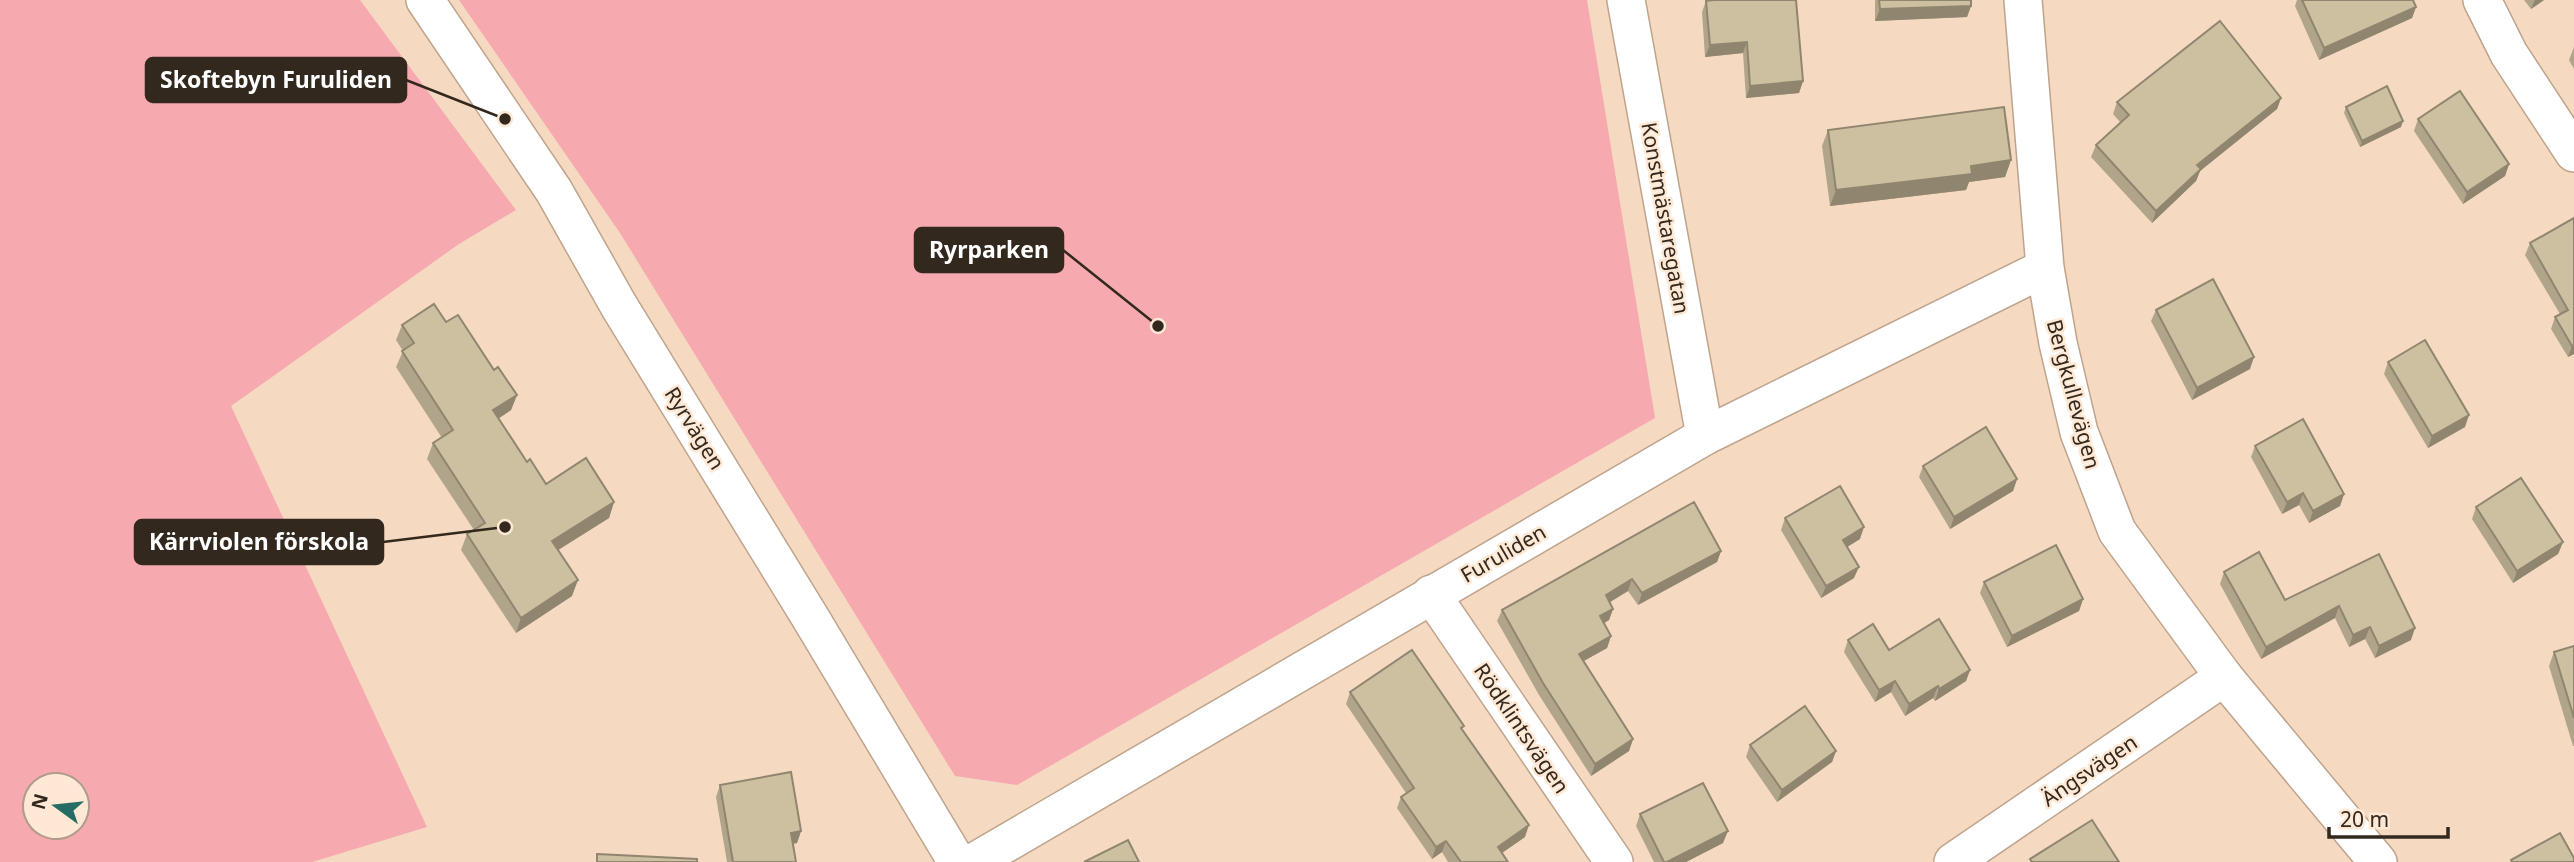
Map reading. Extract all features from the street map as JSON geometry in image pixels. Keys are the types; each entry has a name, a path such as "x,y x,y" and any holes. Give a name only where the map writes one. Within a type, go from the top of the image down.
{"street":[{"name":"Ryrvägen","path":"425,0 554,191 619,306 957,862"},
{"name":"Konstmästaregatan","path":"1626,0 1705,436"},
{"name":"Bergkullevägen","path":"2023,0 2045,268 2058,343 2080,432 2117,531 2224,677 2378,862"},
{"path":"2482,0 2509,54 2574,153"},
{"name":"Furuliden","path":"974,862 1705,436 2045,268"},
{"name":"Rödklintsvägen","path":"1431,594 1614,862"},
{"name":"Ängsvägen","path":"1953,862 2224,677"}],"shaded area":[{"path":"0,0 360,0 516,210 459,244 231,406 427,827 312,862 0,862"},
{"path":"459,0 1587,0 1655,418 1017,785 955,776 620,233"}],"building":[{"path":"1796,0 1803,81 1750,86 1747,42 1710,45 1706,1"},
{"path":"1879,0 1971,0 1971,6 1880,9"},
{"path":"2302,0 2413,0 2416,7 2324,48"},
{"path":"2220,21 2281,98 2197,165 2201,169 2156,211 2096,145 2129,115 2117,102"},
{"path":"2387,86 2403,121 2362,141 2346,107"},
{"path":"2460,91 2509,164 2467,192 2418,119"},
{"path":"2004,107 2011,160 1971,166 1972,174 1836,190 1828,130"},
{"path":"2574,218 2572,346 2555,317 2568,310 2530,243"},
{"path":"2213,279 2254,357 2197,388 2156,310"},
{"path":"434,304 446,322 458,315 494,370 498,367 517,395 493,410 527,462 530,459 546,484 586,458 614,502 552,541 578,580 521,618 467,534 485,523 433,443 453,430 402,351 414,343 402,325"},
{"path":"2425,340 2469,415 2432,436 2388,362"},
{"path":"2303,419 2344,494 2313,511 2303,493 2287,502 2255,446"},
{"path":"1986,427 2017,479 1954,517 1923,466"},
{"path":"2521,478 2563,542 2517,571 2476,507"},
{"path":"1840,486 1864,527 1843,540 1859,567 1826,586 1785,518"},
{"path":"1694,502 1721,551 1642,593 1632,579 1606,595 1613,609 1600,616 1611,636 1579,654 1633,739 1595,764 1543,683 1502,610"},
{"path":"2056,545 2083,599 2012,636 1984,582"},
{"path":"2259,552 2285,600 2379,554 2415,628 2379,646 2370,627 2353,635 2339,606 2266,647 2224,572"},
{"path":"1939,619 1970,670 1909,704 1895,681 1879,690 1848,640 1873,624 1889,650"},
{"path":"2574,646 2574,718 2554,652"},
{"path":"1412,650 1464,726 1461,728 1529,825 1498,847 1508,862 1461,862 1446,841 1436,847 1401,797 1414,788 1350,692"},
{"path":"1805,706 1836,751 1782,790 1750,745"},
{"path":"791,772 801,831 791,833 796,862 733,862 720,785"},
{"path":"1703,783 1728,831 1664,862 1640,814"},
{"path":"2092,820 2119,862 2032,862 2030,859"},
{"path":"2560,833 2574,862 2512,862 2511,860"},
{"path":"1128,840 1139,862 1084,862"},
{"path":"597,854 697,859 697,862 597,862"}],"place":[{"name":"Skoftebyn Furuliden","path":"505,119"},
{"name":"Ryrparken","path":"1158,326"},
{"name":"Kärrviolen förskola","path":"505,527"}]}
